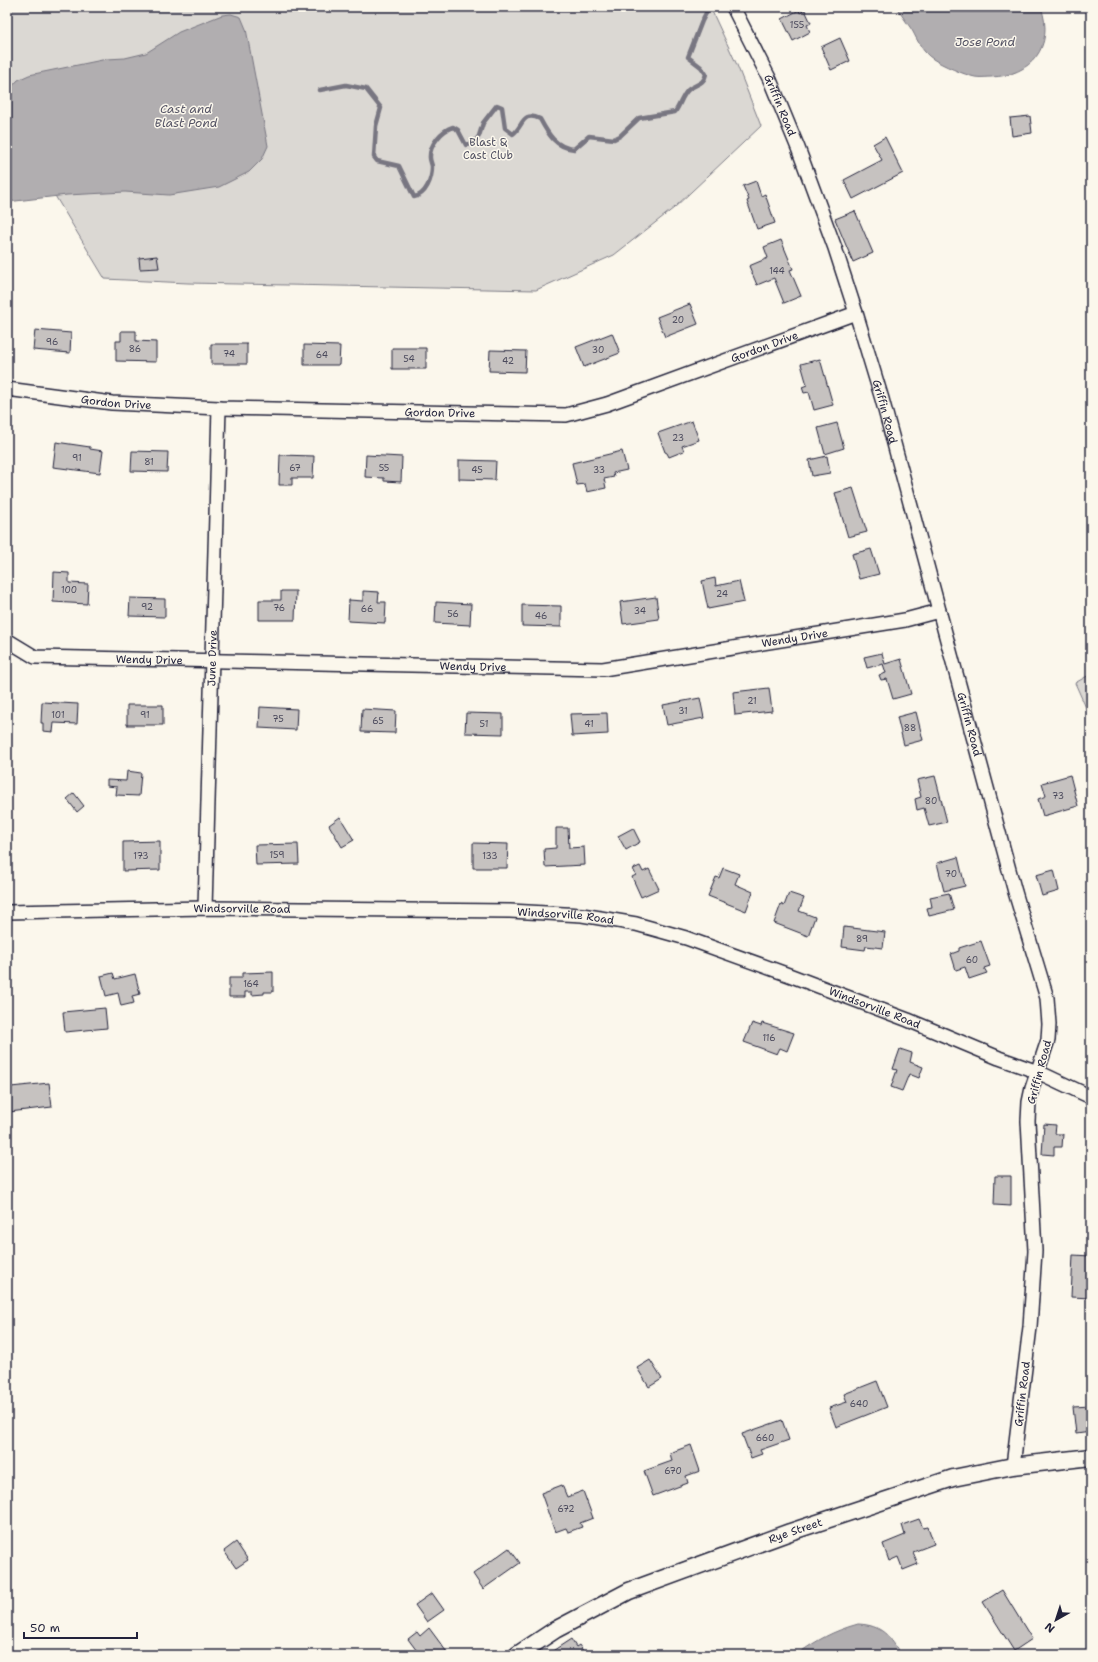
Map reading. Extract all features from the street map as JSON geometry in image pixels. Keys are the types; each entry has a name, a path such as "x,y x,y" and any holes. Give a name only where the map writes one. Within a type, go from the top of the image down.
{"street":[{"name":"Griffin Road","path":"733,7 770,80 798,148 835,248 856,313 884,407 1015,892 1048,998 1048,1040 1029,1102 1028,1121 1035,1251 1030,1327 1013,1466"},
{"name":"Gordon Drive","path":"7,389 112,403 218,408 566,414 607,404 856,313"},
{"name":"June Drive","path":"204,908 218,408"},
{"name":"Wendy Drive","path":"7,640 36,657 212,662 603,669 906,620 939,611"},
{"name":"Windsorville Road","path":"7,912 204,908 510,910 582,915 636,924 686,938 908,1020 999,1058 1038,1072 1091,1097"},
{"name":"Rye Street","path":"517,1655 555,1630 629,1591 790,1532 945,1480 1013,1466 1091,1457"}],"green space":[{"name":"Blast & Cast Club","path":"7,7 710,7 737,65 761,126 674,208 614,255 536,290 188,283 105,279 36,164 7,164"},
{"path":"1091,674 1091,719 1075,683"}],"water":[{"name":"Jose Pond","path":"896,7 1041,7 1045,21 1045,35 1042,46 1036,57 1028,65 1018,71 991,77 975,77 948,67 929,56"},
{"name":"Cast and Blast Pond","path":"231,14 241,17 246,29 268,146 262,159 249,172 219,187 169,195 125,192 67,195 7,202 7,92 18,80 29,75 107,59 125,58 146,53 179,32 222,15"},
{"path":"858,1624 879,1629 889,1637 901,1655 796,1655 826,1636"}],"building":[{"path":"799,10 800,13 805,10 811,23 807,25 810,32 793,41 782,19"},
{"path":"840,38 850,61 831,70 821,47"},
{"path":"1030,116 1032,133 1012,136 1010,118"},
{"path":"885,137 903,173 853,199 844,180 882,160 873,144"},
{"path":"756,181 761,196 765,194 775,223 757,229 747,201 749,200 743,186"},
{"path":"855,211 873,253 853,262 835,219"},
{"path":"781,240 793,269 790,270 801,296 784,303 774,278 757,285 749,266 768,258 764,247"},
{"path":"157,256 159,268 140,269 139,258"},
{"path":"690,304 698,324 665,337 657,317"},
{"path":"35,330 71,333 70,353 33,350"},
{"path":"121,331 136,331 136,341 156,342 156,362 116,361 116,341 121,341"},
{"path":"612,333 620,353 584,367 576,347"},
{"path":"211,344 247,344 247,364 211,364"},
{"path":"304,345 340,346 339,365 304,365"},
{"path":"392,348 426,348 426,369 392,369"},
{"path":"490,350 526,351 525,372 489,371"},
{"path":"820,359 833,405 814,410 809,392 804,393 802,387 807,385 801,364"},
{"path":"692,421 699,440 682,446 684,451 669,457 665,452 658,433"},
{"path":"837,423 844,448 825,454 818,428"},
{"path":"56,442 90,447 90,449 103,451 100,473 53,467"},
{"path":"132,451 168,452 167,472 131,471"},
{"path":"622,451 627,470 613,473 614,477 604,479 606,488 587,492 585,484 577,485 572,463"},
{"path":"280,455 314,456 313,478 292,478 292,485 279,485"},
{"path":"366,455 402,457 401,482 384,481 384,478 365,477"},
{"path":"827,456 830,473 812,476 809,460"},
{"path":"459,460 496,461 495,480 459,479"},
{"path":"853,488 867,532 848,537 835,493"},
{"path":"871,549 879,574 859,579 852,554"},
{"path":"54,572 69,573 69,583 88,584 87,604 53,602"},
{"path":"715,578 716,586 739,581 744,602 708,609 702,581"},
{"path":"281,591 296,591 295,620 259,620 259,600 281,600"},
{"path":"363,591 379,592 378,602 386,602 385,623 348,621 349,600 363,601"},
{"path":"656,597 659,619 623,624 620,602"},
{"path":"130,598 165,599 165,617 129,616"},
{"path":"436,602 471,604 470,625 435,623"},
{"path":"522,605 561,606 561,627 522,626"},
{"path":"882,653 885,664 901,659 911,694 893,699 887,679 881,680 879,675 886,673 883,664 867,668 864,657"},
{"path":"769,688 772,711 735,715 733,692"},
{"path":"700,698 704,718 667,725 663,705"},
{"path":"42,702 78,704 77,724 54,723 53,732 43,731 43,723 41,723"},
{"path":"127,705 163,705 163,725 127,725"},
{"path":"260,707 297,709 296,730 259,728"},
{"path":"362,709 396,711 395,733 361,732"},
{"path":"916,712 923,740 904,745 897,717"},
{"path":"466,713 503,714 503,734 465,733"},
{"path":"607,713 608,734 572,736 570,714"},
{"path":"127,771 141,773 139,796 116,795 117,787 107,786 107,780 126,781"},
{"path":"1070,775 1078,806 1043,816 1038,799 1046,796 1042,783"},
{"path":"935,776 947,822 929,826 924,808 917,810 915,799 921,797 917,780"},
{"path":"74,793 84,806 77,812 67,799"},
{"path":"340,817 354,840 342,847 329,825"},
{"path":"556,828 568,828 569,848 584,847 585,865 545,867 544,849 556,848"},
{"path":"633,828 640,842 626,850 618,836"},
{"path":"160,841 160,870 123,871 123,842"},
{"path":"473,843 508,844 507,868 473,868"},
{"path":"298,844 299,864 256,865 255,845"},
{"path":"958,857 965,886 944,891 937,863"},
{"path":"640,866 643,872 649,869 659,889 641,897 632,877 636,875 633,869"},
{"path":"723,868 739,874 735,884 753,892 746,911 708,896 716,877 719,878"},
{"path":"1054,870 1059,891 1042,896 1036,875"},
{"path":"789,893 804,898 799,911 815,917 808,936 774,923 781,904 784,906"},
{"path":"949,893 954,910 929,916 927,908 932,907 930,897"},
{"path":"844,927 885,932 883,948 866,946 865,950 842,947"},
{"path":"981,941 990,966 984,968 987,973 969,979 965,967 956,970 951,954 959,951 959,948"},
{"path":"273,972 273,992 264,992 264,994 252,995 252,992 245,992 245,997 229,997 229,978 242,978 242,973"},
{"path":"113,973 115,979 135,974 140,994 132,996 134,1003 121,1006 118,993 106,996 101,976"},
{"path":"105,1008 107,1028 65,1032 63,1012"},
{"path":"752,1023 761,1026 762,1023 794,1033 787,1051 780,1048 777,1054 744,1042"},
{"path":"900,1049 912,1053 910,1062 923,1067 919,1078 909,1074 902,1091 891,1087 897,1070 893,1069"},
{"path":"7,1052 11,1087 49,1083 52,1107 9,1112 7,1097"},
{"path":"1044,1124 1056,1125 1055,1134 1063,1134 1062,1147 1054,1147 1054,1155 1042,1154"},
{"path":"995,1176 1011,1176 1011,1206 994,1205"},
{"path":"1073,1255 1091,1256 1091,1298 1071,1297"},
{"path":"650,1360 662,1379 649,1387 637,1368"},
{"path":"877,1381 887,1407 836,1427 829,1408 847,1402 844,1394"},
{"path":"1091,1406 1091,1432 1076,1434 1073,1407"},
{"path":"782,1420 789,1440 760,1450 762,1454 751,1458 742,1434"},
{"path":"691,1445 700,1471 686,1476 688,1483 653,1496 644,1471 672,1461 670,1453"},
{"path":"562,1485 567,1497 583,1491 593,1518 580,1523 582,1527 568,1532 566,1528 555,1532 541,1493"},
{"path":"919,1519 923,1528 928,1527 934,1544 913,1552 918,1564 903,1570 898,1557 889,1561 883,1544 905,1535 902,1525"},
{"path":"236,1542 248,1560 236,1568 224,1551"},
{"path":"509,1548 520,1563 483,1589 473,1574"},
{"path":"1002,1590 1032,1639 1014,1651 983,1602"},
{"path":"432,1593 444,1610 427,1622 415,1605"},
{"path":"429,1628 449,1655 420,1655 408,1639 417,1632 420,1636"},
{"path":"571,1639 576,1647 579,1645 586,1655 548,1655 548,1654"}],"waterway":[{"path":"320,90 346,85 366,89 381,108 376,126 374,157 377,161 399,166 414,197 422,193 428,186 432,167 430,153 437,139 445,131 453,127 458,130 466,145 474,143 479,136 483,123 497,105 502,107 505,128 513,134 526,118 534,117 540,119 546,130 557,143 574,149 589,136 614,139 620,136 639,118 675,112 686,92 705,78 706,74 701,67 688,57 709,7"}]}
